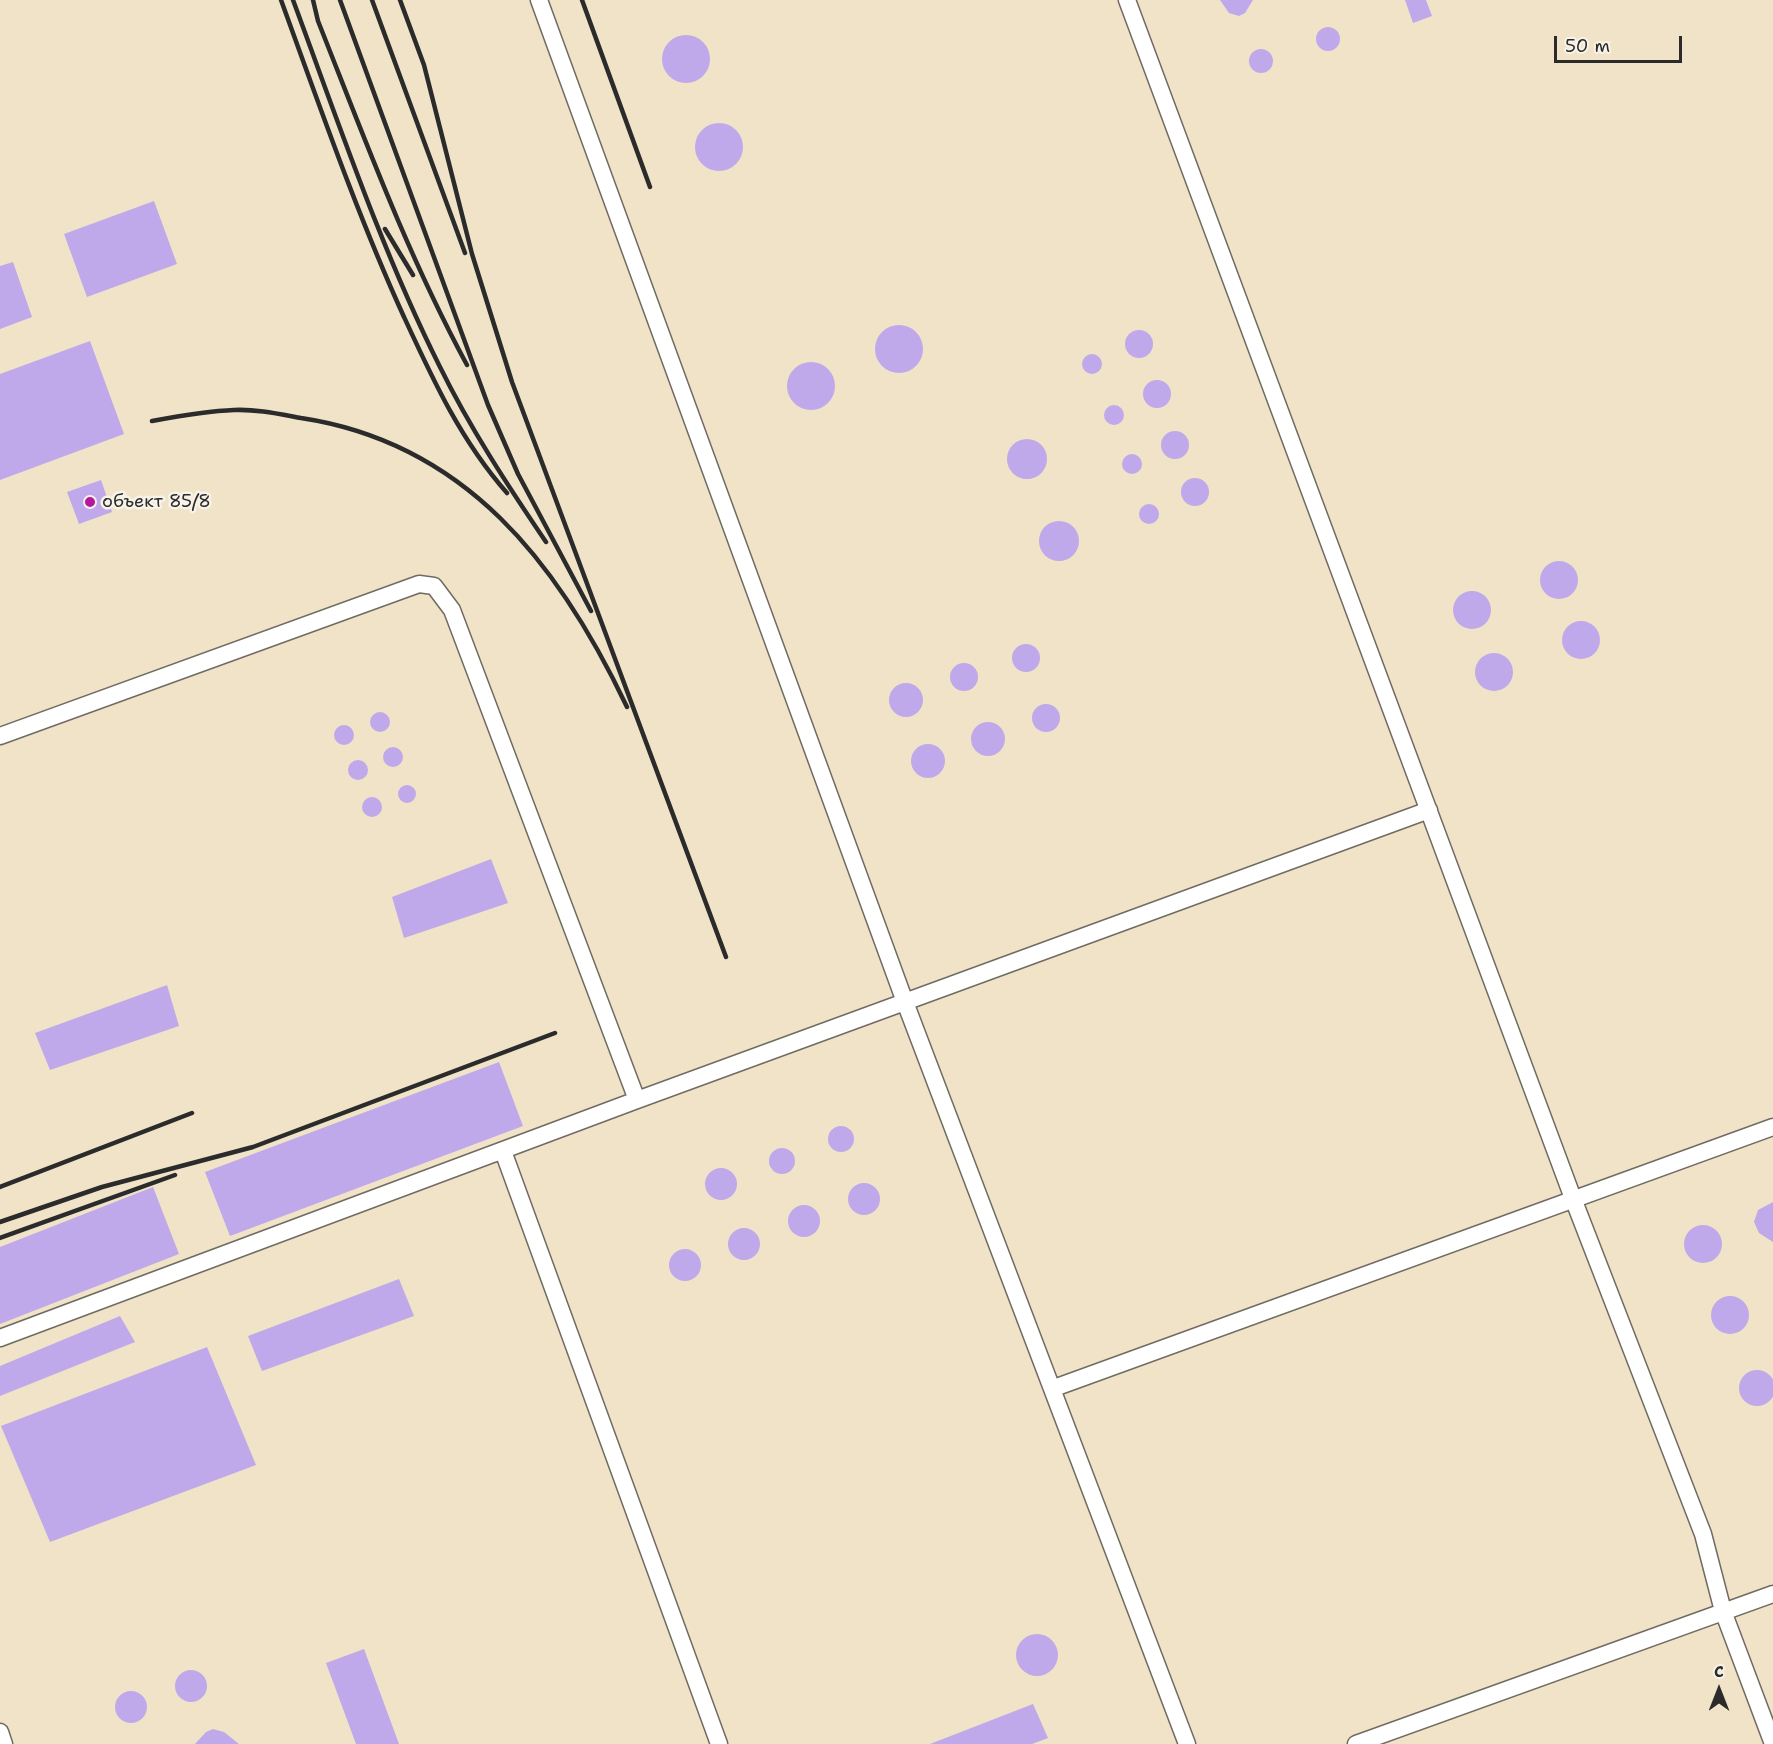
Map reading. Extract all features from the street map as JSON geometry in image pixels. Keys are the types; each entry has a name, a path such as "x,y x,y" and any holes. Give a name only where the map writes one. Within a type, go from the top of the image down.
{"lane":[{"path":"539,0 904,1002 1054,1389 1187,1744"},
{"path":"1127,0 1574,1201 1703,1534 1724,1611 1773,1744"},
{"path":"0,735 419,584 434,586 452,610 638,1100"},
{"path":"0,1338 638,1100 1429,810"},
{"path":"1054,1389 1773,1127"},
{"path":"503,1151 719,1744"},
{"path":"1356,1744 1773,1594"},
{"path":"0,1732 4,1744"}],"building":[{"path":"1220,0 1253,0 1245,13 1239,16 1229,13"},
{"path":"1405,0 1426,0 1432,16 1413,23"},
{"path":"1328,27 1337,30 1340,39 1337,48 1328,51 1319,48 1316,39 1319,30"},
{"path":"681,35 691,35 703,42 710,54 710,64 703,76 691,83 681,83 666,72 662,64 662,54 673,39"},
{"path":"1261,49 1270,52 1273,61 1270,70 1261,73 1252,70 1249,61 1252,52"},
{"path":"714,123 724,123 736,130 743,142 743,152 736,164 724,171 714,171 699,160 695,152 695,142 706,127"},
{"path":"154,201 177,264 87,297 64,234"},
{"path":"13,262 32,317 0,329 0,266"},
{"path":"894,325 904,325 916,332 923,344 923,354 916,366 904,373 894,373 879,362 875,354 875,344 886,329"},
{"path":"1139,330 1149,334 1153,344 1149,354 1139,358 1129,354 1125,344 1129,334"},
{"path":"90,341 124,434 0,480 0,374"},
{"path":"1088,354 1096,354 1102,360 1102,368 1096,374 1088,374 1082,368 1082,360"},
{"path":"806,362 816,362 828,369 835,381 835,391 828,403 816,410 806,410 791,399 787,391 787,381 798,366"},
{"path":"1157,380 1167,384 1171,394 1167,404 1157,408 1147,404 1143,394 1147,384"},
{"path":"1110,405 1118,405 1124,411 1124,419 1118,425 1110,425 1104,419 1104,411"},
{"path":"1175,431 1185,435 1189,445 1185,455 1175,459 1165,455 1161,445 1165,435"},
{"path":"1027,439 1041,445 1047,459 1041,473 1027,479 1013,473 1007,459 1013,445"},
{"path":"1128,454 1136,454 1142,460 1142,468 1136,474 1128,474 1122,468 1122,460"},
{"path":"1195,478 1205,482 1209,492 1205,502 1195,506 1185,502 1181,492 1185,482"},
{"name":"объект 85/8","path":"101,480 112,512 79,524 67,492"},
{"path":"1145,504 1153,504 1159,510 1159,518 1153,524 1145,524 1139,518 1139,510"},
{"path":"1059,521 1073,527 1079,541 1073,555 1059,561 1045,555 1039,541 1045,527"},
{"path":"1559,561 1573,566 1578,580 1573,594 1559,599 1545,594 1540,580 1545,566"},
{"path":"1472,591 1486,596 1491,610 1486,624 1472,629 1458,624 1453,610 1458,596"},
{"path":"1581,621 1595,626 1600,640 1595,654 1581,659 1567,654 1562,640 1567,626"},
{"path":"1026,644 1036,648 1040,658 1036,668 1026,672 1016,668 1012,658 1016,648"},
{"path":"1494,653 1508,658 1513,672 1508,686 1494,691 1480,686 1475,672 1480,658"},
{"path":"964,663 974,667 978,677 974,687 964,691 954,687 950,677 954,667"},
{"path":"906,683 918,688 923,700 918,712 906,717 894,712 889,700 894,688"},
{"path":"1046,704 1056,708 1060,718 1056,728 1046,732 1036,728 1032,718 1036,708"},
{"path":"380,712 387,715 390,722 387,729 380,732 373,729 370,722 373,715"},
{"path":"988,722 1000,727 1005,739 1000,751 988,756 976,751 971,739 976,727"},
{"path":"344,725 351,728 354,735 351,742 344,745 337,742 334,735 337,728"},
{"path":"928,744 940,749 945,761 940,773 928,778 916,773 911,761 916,749"},
{"path":"393,747 400,750 403,757 400,764 393,767 386,764 383,757 386,750"},
{"path":"358,760 365,763 368,770 365,777 358,780 351,777 348,770 351,763"},
{"path":"403,785 411,785 416,790 414,801 403,803 398,798 398,790"},
{"path":"372,797 379,800 382,807 379,814 372,817 365,814 362,807 365,800"},
{"path":"491,859 508,903 404,938 392,897"},
{"path":"167,985 179,1026 50,1070 35,1033"},
{"path":"499,1062 523,1126 230,1236 205,1172"},
{"path":"841,1126 851,1129 854,1139 851,1149 841,1152 831,1149 828,1139 831,1129"},
{"path":"782,1148 792,1151 795,1161 792,1171 782,1174 772,1171 769,1161 772,1151"},
{"path":"721,1168 732,1173 737,1184 732,1195 721,1200 710,1195 705,1184 710,1173"},
{"path":"864,1183 875,1188 880,1199 875,1210 864,1215 853,1210 848,1199 853,1188"},
{"path":"153,1187 179,1254 0,1324 0,1247"},
{"path":"1773,1202 1773,1242 1759,1233 1754,1222 1758,1210"},
{"path":"804,1205 815,1210 820,1221 815,1232 804,1237 793,1232 788,1221 793,1210"},
{"path":"1703,1225 1710,1226 1716,1231 1721,1237 1721,1251 1716,1257 1710,1262 1703,1263 1696,1262 1690,1257 1685,1251 1684,1244 1685,1237 1690,1231 1696,1226"},
{"path":"744,1228 755,1233 760,1244 755,1255 744,1260 733,1255 728,1244 733,1233"},
{"path":"685,1249 696,1254 701,1265 696,1276 685,1281 674,1276 669,1265 674,1254"},
{"path":"399,1279 414,1316 262,1371 248,1336"},
{"path":"1730,1296 1737,1297 1743,1302 1748,1308 1748,1322 1743,1328 1737,1333 1730,1334 1723,1333 1717,1328 1712,1322 1711,1315 1712,1308 1717,1302 1723,1297"},
{"path":"120,1316 135,1342 0,1396 0,1366"},
{"path":"207,1347 256,1465 50,1542 1,1426"},
{"path":"1757,1370 1770,1375 1775,1388 1770,1401 1757,1406 1744,1401 1739,1388 1744,1375"},
{"path":"1037,1634 1052,1640 1058,1655 1052,1670 1037,1676 1022,1670 1016,1655 1022,1640"},
{"path":"364,1649 399,1744 356,1744 326,1663"},
{"path":"191,1670 202,1675 207,1686 202,1697 191,1702 180,1697 175,1686 180,1675"},
{"path":"131,1691 142,1696 147,1707 142,1718 131,1723 120,1718 115,1707 120,1696"},
{"path":"1033,1704 1048,1738 1032,1744 930,1744"},
{"path":"213,1729 224,1732 239,1744 195,1744 206,1732"}],"railway":[{"path":"281,0 355,200 404,317 449,409 476,452 507,493"},
{"path":"293,0 362,186 419,322 452,390 477,434 546,542"},
{"path":"313,0 318,21 387,195 425,281 467,365"},
{"path":"340,0 488,405 518,474 591,611"},
{"path":"372,0 465,253"},
{"path":"400,0 424,65 472,254 512,382 726,957"},
{"path":"582,0 650,187"},
{"path":"385,229 413,275"},
{"path":"152,421 213,411 259,411 360,432 412,454 459,483 500,518 537,559 571,605 627,707"},
{"path":"0,1222 102,1187 253,1147 555,1033"},
{"path":"0,1187 192,1113"},
{"path":"0,1238 175,1175"}],"place":[{"name":"объект 85/8","path":"90,502"}]}
